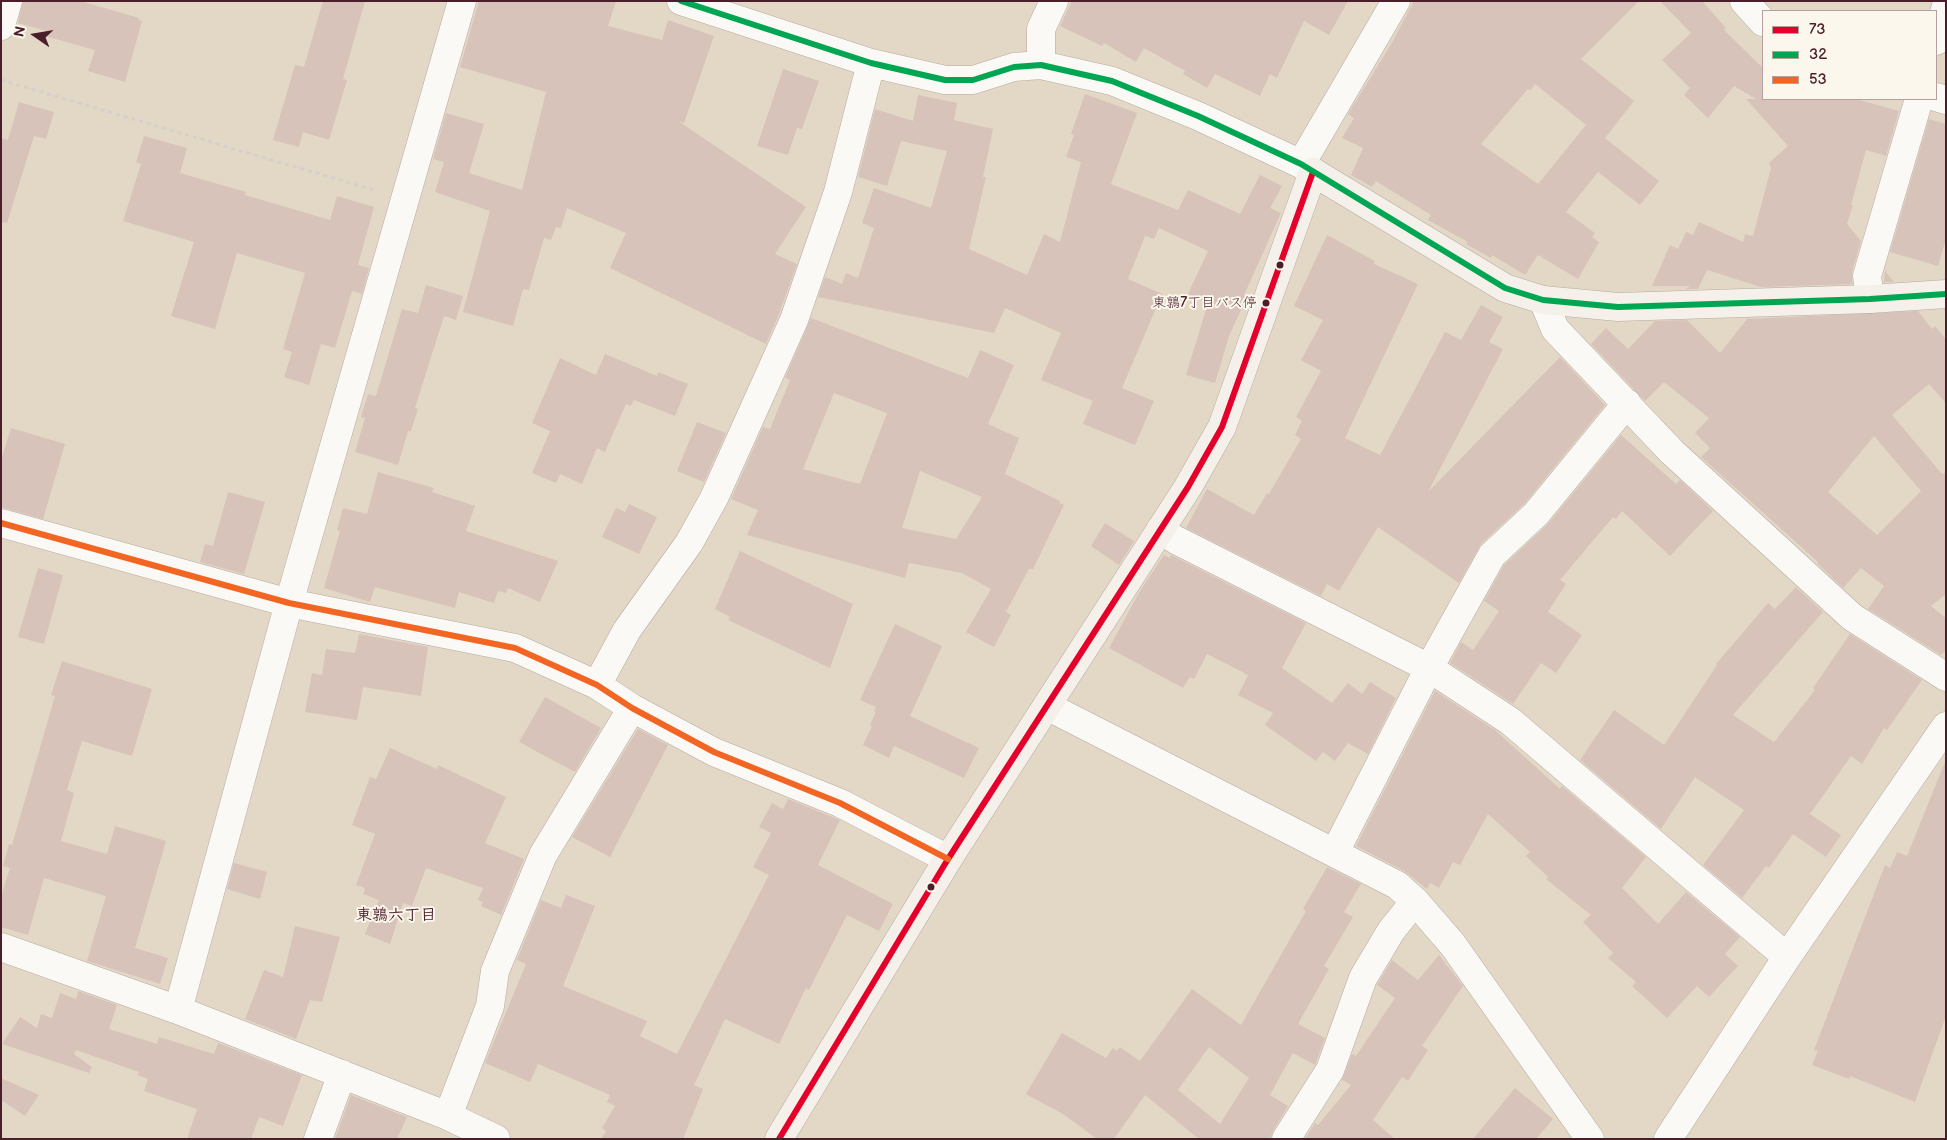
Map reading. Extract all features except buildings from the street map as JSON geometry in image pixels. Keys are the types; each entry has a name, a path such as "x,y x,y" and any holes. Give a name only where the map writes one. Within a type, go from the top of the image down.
{"main road":[{"path":"779,1139 948,859 1160,530 1222,427 1307,168 1505,288 1543,300 1618,307 1870,299 1946,294"}],"street":[{"path":"1,26 8,1"},
{"path":"178,1010 289,603 462,1"},
{"path":"681,1 871,63 945,80 973,80 1014,66 1041,65 1112,80 1198,116 1307,168 1396,1"},
{"path":"1041,65 1040,29 1054,1"},
{"path":"1744,1 1762,21"},
{"path":"1937,38 1946,6"},
{"path":"597,685 627,630 689,543 714,498 794,320 838,192 871,63"},
{"path":"1870,299 1867,276 1919,100"},
{"path":"1543,300 1555,328 1672,452 1852,617 1946,677"},
{"path":"1334,852 1430,668 1492,555 1536,514 1627,403"},
{"path":"1,524 289,603 515,648 597,685 632,708 714,752 840,803 948,859"},
{"path":"1160,530 1176,540 1430,668 1510,721 1787,957"},
{"path":"1047,706 1397,886 1414,901 1453,945 1590,1139"},
{"path":"448,1116 490,1006 495,971 543,854 632,708"},
{"path":"1668,1139 1787,957 1946,726"},
{"path":"1286,1139 1330,1070 1363,978 1391,931 1414,901"},
{"path":"1,948 178,1010 448,1116 496,1139"},
{"path":"318,1139 342,1074"}],"path":[{"path":"1,80 405,200"}],"transit line":[{"name":"32","path":"681,1 871,63 945,80 973,80 1014,67 1041,65 1112,81 1198,116 1301,164 1505,288 1543,300 1618,307 1870,299 1946,294"},
{"name":"73","path":"779,1139 948,859 1188,487 1222,427 1313,172"},
{"name":"53","path":"1,523 289,603 515,648 597,685 632,708 714,752 840,803 948,859"}],"place":[{"name":"東鶉7丁目バス停","path":"1266,303"}],"district":[{"name":"東鶉六丁目","path":"396,916"}]}
